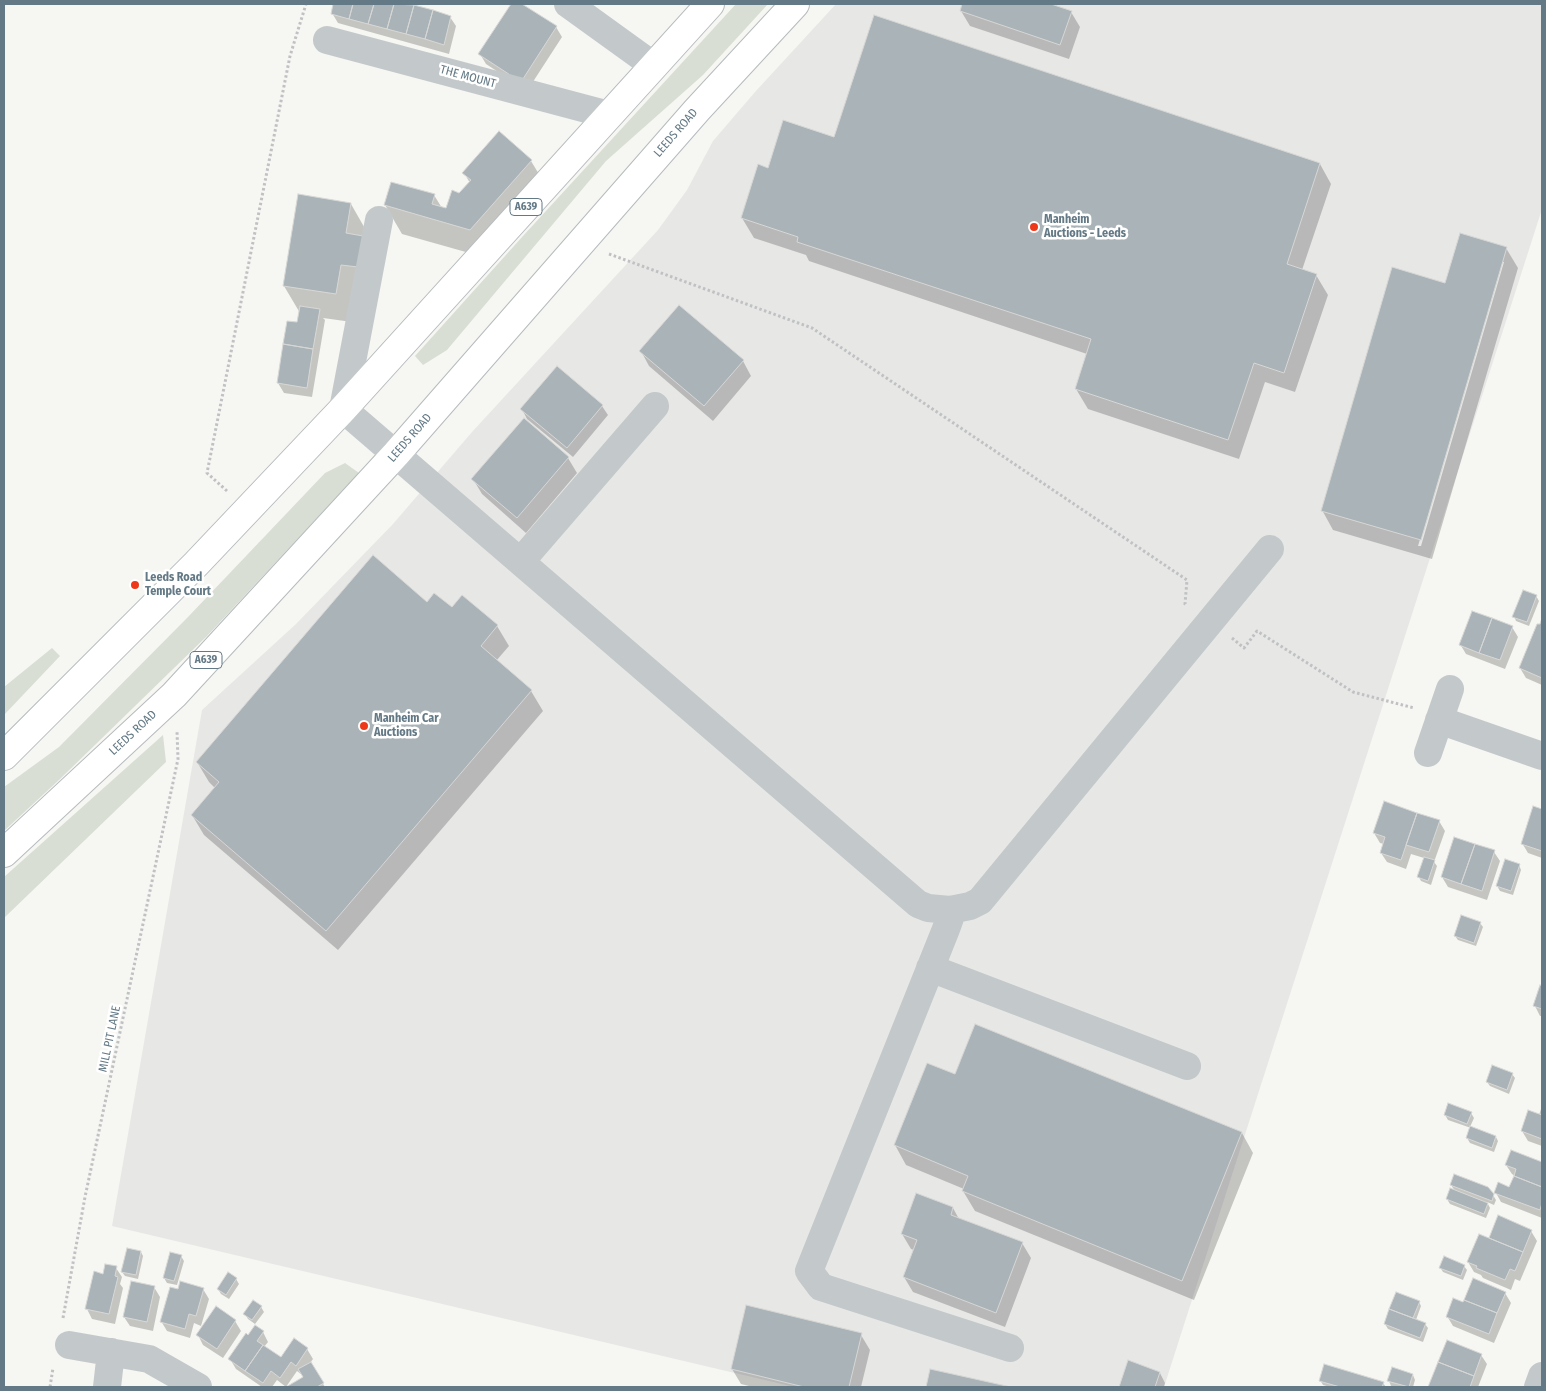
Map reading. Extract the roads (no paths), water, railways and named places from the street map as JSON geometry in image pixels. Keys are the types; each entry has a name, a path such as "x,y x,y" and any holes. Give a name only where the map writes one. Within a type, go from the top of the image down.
{"main road":[{"name":"A639","path":"4,756 196,564 343,410 710,4"},
{"name":"LEEDS ROAD","path":"4,853 174,694 396,454 697,110 795,4"}],"street":[{"path":"568,4 654,66"},
{"name":"THE MOUNT","path":"327,40 609,115"},
{"path":"378,220 343,410 918,904 928,908 950,910 970,906 980,901 1270,549"},
{"path":"521,561 654,406"},
{"path":"1428,753 1450,689"},
{"path":"1440,718 1542,756"},
{"path":"950,910 950,918 946,929 808,1271 821,1288 1010,1348"},
{"path":"930,968 1187,1066"},
{"path":"62,1343 149,1358 198,1387"},
{"path":"107,1387 112,1352"},
{"path":"1538,1387 1542,1376"}],"place":[{"name":"Manheim Auctions - Leeds","path":"1034,227"},
{"name":"Leeds Road Temple Court","path":"135,585"},
{"name":"Manheim Car Auctions","path":"364,726"}]}
